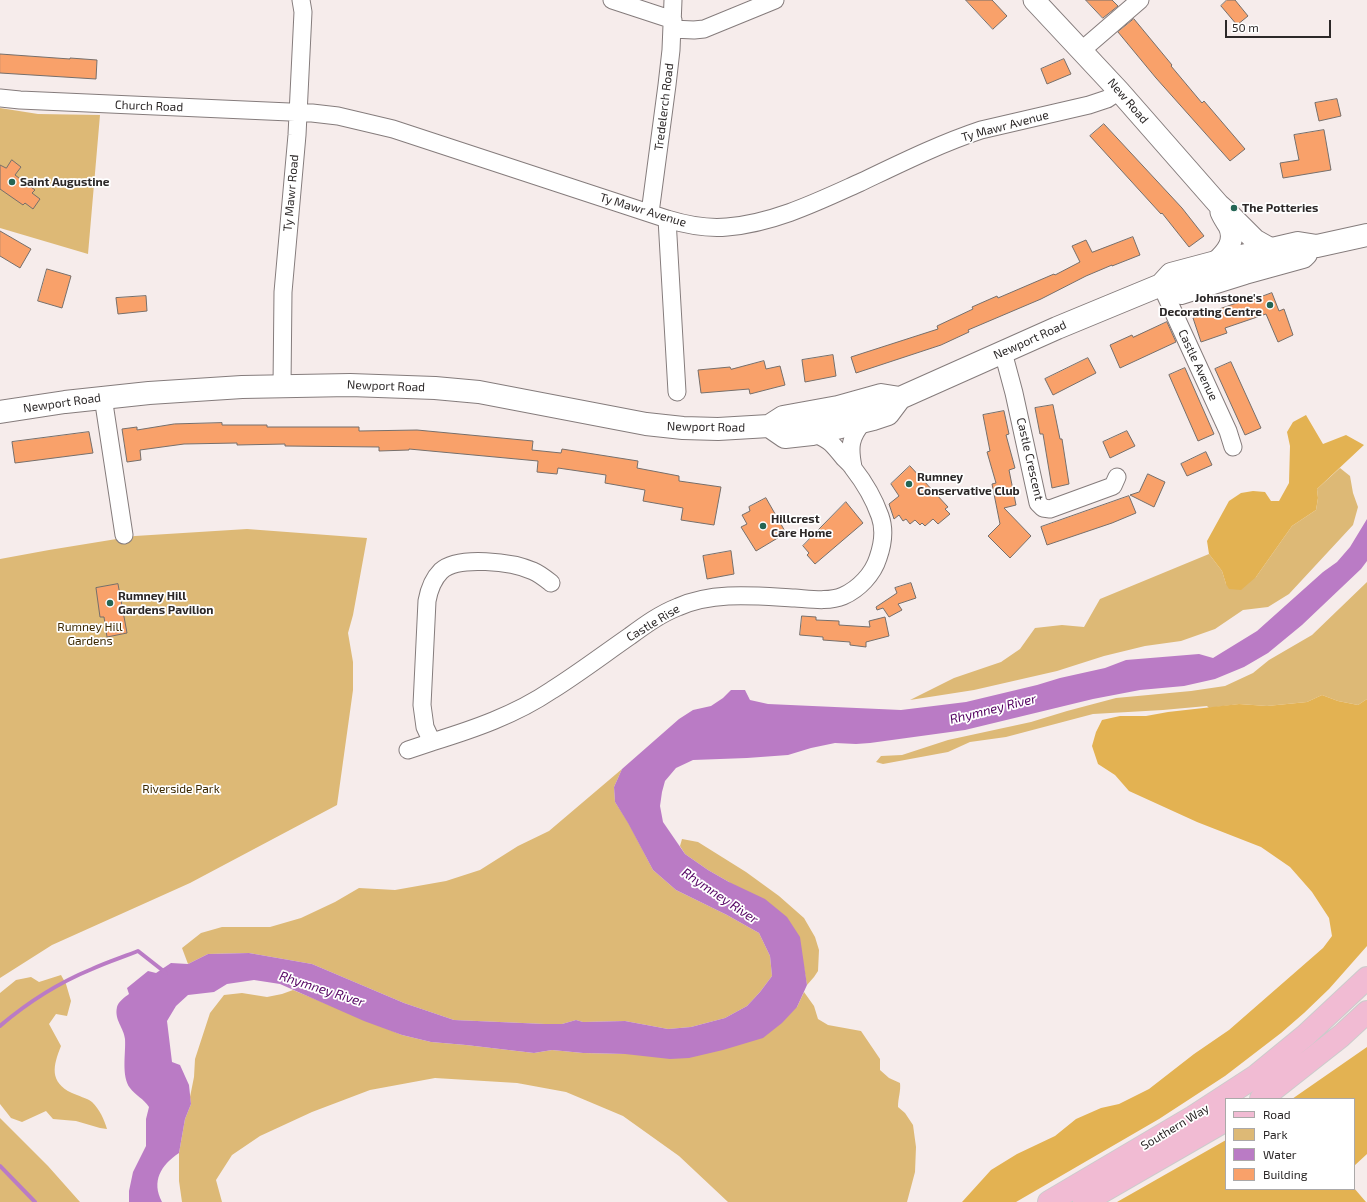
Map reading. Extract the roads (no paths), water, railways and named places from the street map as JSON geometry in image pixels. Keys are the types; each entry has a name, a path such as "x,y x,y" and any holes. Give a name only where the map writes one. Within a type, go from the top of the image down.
{"main road":[{"name":"Newport Road","path":"769,426 785,437 814,433 863,422 888,414 900,398 1092,313 1161,285 1171,274 1298,243 1317,246 1367,235"},
{"name":"Newport Road","path":"1161,285 1181,293 1303,257 1317,246"},
{"name":"Newport Road","path":"0,412 103,397 200,389 350,385 435,388 479,392 646,424 706,429 769,426 783,417 838,407 881,395 900,398"},
{"name":"Southern Way","path":"1048,1202 1193,1117 1256,1076 1311,1030 1360,984 1367,973"},
{"path":"1263,1098 1341,1036 1367,1012"},
{"path":"1264,1098 1304,1076 1338,1053 1367,1030"},
{"name":"Southern Way","path":"1084,1202 1225,1121"}],"street":[{"name":"Ty Mawr Road","path":"282,386 282,292 298,113 303,12 301,0"},
{"path":"612,0 672,25 694,30 704,29 775,0"},
{"name":"Tredelerch Road","path":"650,213 663,114 674,0"},
{"name":"New Road","path":"1034,0 1082,50 1219,205 1228,212 1255,240 1271,249"},
{"path":"1082,50 1140,0"},
{"name":"Ty Mawr Avenue","path":"298,113 333,116 393,129 667,219 694,226 726,227 774,217 816,203 916,156 981,130 1089,105 1107,99 1119,91"},
{"name":"Church Road","path":"0,98 298,113"},
{"name":"New Road","path":"1216,262 1230,246 1232,237 1219,205"},
{"path":"667,219 677,392"},
{"name":"Castle Avenue","path":"1161,285 1228,431 1233,447"},
{"name":"Castle Crescent","path":"1003,352 1014,393 1038,504 1043,508 1050,509 1113,486 1117,477"},
{"path":"103,397 124,535"},
{"name":"Castle Rise","path":"853,467 850,452 851,443 854,434 863,422"},
{"name":"Castle Rise","path":"408,750 490,722 529,705 571,678 648,623 679,606 695,601 728,596 832,599 843,596 854,590 868,577 878,561 883,538 882,522 874,501 853,467 830,443 814,433"},
{"path":"432,742 425,727 422,705 429,589 435,578 442,570 454,564 476,562 515,565 534,571 551,583"}],"water":[{"name":"Rhymney River","path":"1367,519 1367,561 1361,569 1302,625 1268,653 1244,667 1215,679 1184,686 1140,690 1093,699 965,730 870,743 835,743 788,755 693,760 676,768 665,781 660,806 663,822 685,854 729,882 765,899 787,917 800,937 807,985 797,1007 782,1023 763,1038 689,1058 670,1059 625,1054 583,1053 552,1050 534,1053 431,1042 402,1035 364,1021 280,984 254,980 227,984 214,992 188,995 176,1006 167,1021 172,1062 180,1065 189,1085 191,1104 185,1119 179,1153 163,1168 158,1180 157,1187 162,1202 129,1202 129,1191 133,1172 146,1146 146,1119 149,1107 127,1083 125,1071 125,1039 116,1012 119,1003 129,994 127,988 148,971 156,973 171,963 188,964 208,954 249,953 312,964 404,1003 454,1020 545,1024 562,1024 576,1020 583,1022 625,1021 668,1029 691,1027 725,1018 747,1006 772,976 770,956 759,933 727,915 676,890 653,870 615,802 614,787 622,769 679,719 693,710 711,706 723,698 731,690 745,690 750,700 768,704 901,710 966,702 1105,668 1126,660 1199,654 1213,658 1257,631 1323,572 1337,562 1350,547"}],"waterway":[{"path":"0,1026 32,1001 55,987 79,974 138,951 166,973"},
{"path":"0,1166 35,1202"}],"place":[{"name":"Saint Augustine","path":"12,182"},
{"name":"The Potteries","path":"1234,208"},
{"name":"Johnstone's Decorating Centre","path":"1270,305"},
{"name":"Rumney Conservative Club","path":"909,484"},
{"name":"Hillcrest Care Home","path":"763,526"},
{"name":"Rumney Hill Gardens Pavilion","path":"110,603"}],"park label":[{"name":"Rumney Hill Gardens","path":"90,634"},
{"name":"Riverside Park","path":"181,789"}]}
